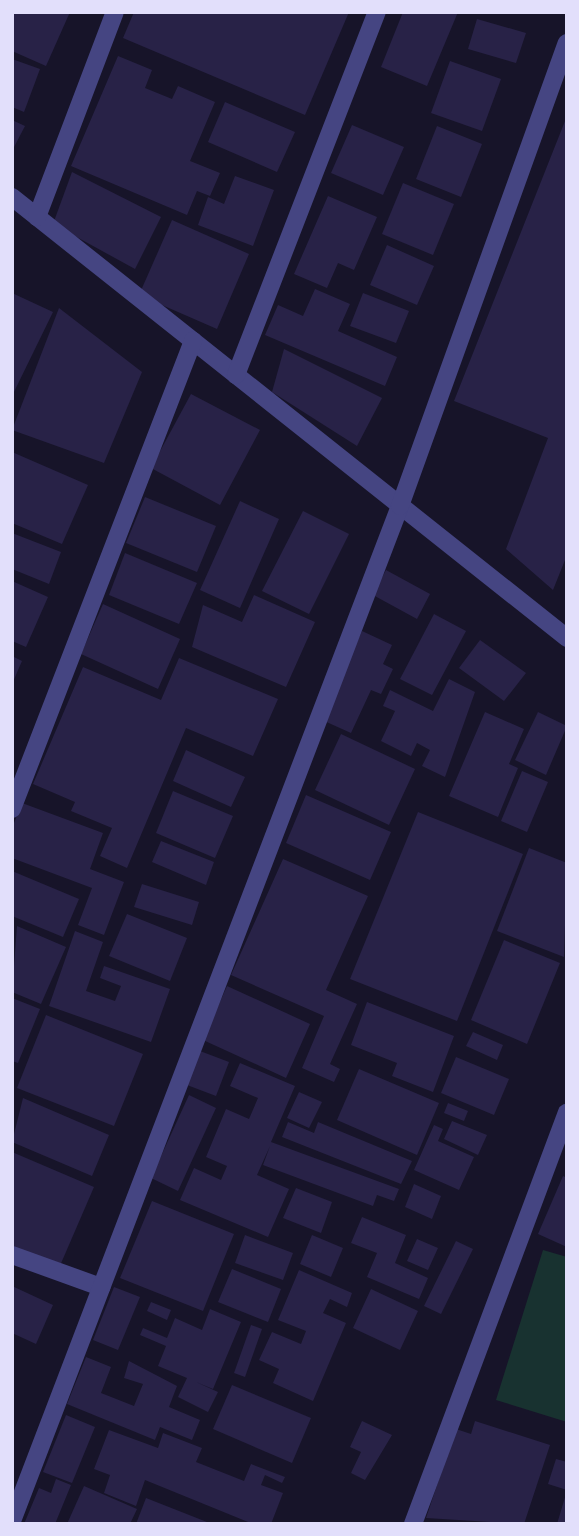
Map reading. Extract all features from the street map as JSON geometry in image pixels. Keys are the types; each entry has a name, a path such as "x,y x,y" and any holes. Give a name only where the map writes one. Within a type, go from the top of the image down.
{"street":[{"path":"37,217 115,12"},
{"path":"236,375 377,12"},
{"path":"12,1521 400,506 567,44"},
{"path":"12,197 567,638"},
{"path":"12,809 193,341"},
{"path":"413,1524 562,1141 567,1113"},
{"path":"12,1255 101,1287"}],"green space":[{"path":"543,1250 567,1257 567,1422 496,1400"}],"building":[{"path":"12,12 70,12 46,66 12,51"},
{"path":"134,12 349,12 305,115 123,38"},
{"path":"403,12 458,12 427,86 381,67"},
{"path":"477,19 526,33 516,63 468,49"},
{"path":"118,56 152,70 145,88 172,99 178,86 215,102 190,161 220,173 210,196 197,191 187,215 71,166"},
{"path":"12,59 40,69 24,112 12,107"},
{"path":"450,61 501,79 482,131 431,113"},
{"path":"225,102 295,132 277,172 208,142"},
{"path":"567,116 567,555 553,590 506,549 548,438 454,401"},
{"path":"12,120 25,126 12,151"},
{"path":"352,125 404,147 383,195 331,173"},
{"path":"437,126 482,144 461,197 416,179"},
{"path":"72,172 161,217 135,269 53,224"},
{"path":"235,176 274,190 253,246 198,225 208,197 224,204"},
{"path":"403,183 454,204 433,255 382,234"},
{"path":"328,196 377,217 354,270 338,263 327,288 294,274"},
{"path":"172,220 249,254 217,329 139,295"},
{"path":"387,245 434,266 417,305 370,285"},
{"path":"315,289 350,304 338,331 397,357 385,386 265,335 278,305 303,316"},
{"path":"12,293 53,312 12,396"},
{"path":"363,293 409,311 396,343 350,326"},
{"path":"59,308 142,372 104,463 12,430"},
{"path":"284,349 382,398 357,446 272,392"},
{"path":"191,394 260,430 220,505 151,468"},
{"path":"12,452 88,485 62,544 12,523"},
{"path":"145,497 216,526 197,572 126,543"},
{"path":"240,501 279,519 240,608 200,590"},
{"path":"303,511 349,534 309,614 262,591"},
{"path":"12,533 61,552 49,584 12,569"},
{"path":"125,553 197,583 179,624 109,595"},
{"path":"386,570 430,594 417,619 373,595"},
{"path":"12,581 48,597 26,647 12,641"},
{"path":"254,595 315,622 286,687 192,647 203,605 242,622"},
{"path":"103,604 180,639 158,689 81,654"},
{"path":"434,614 466,631 432,695 400,679"},
{"path":"362,631 392,645 383,664 393,669 381,694 371,690 351,733 322,720"},
{"path":"480,640 526,673 504,701 459,668"},
{"path":"12,656 22,661 12,684"},
{"path":"179,658 278,699 253,756 186,728 127,868 100,856 112,828 71,811 75,802 33,784 83,667 161,700"},
{"path":"449,679 475,692 445,777 422,766 430,750 417,743 411,756 381,741 395,711 383,706 390,690 433,711"},
{"path":"485,712 524,729 509,764 518,768 498,817 449,796"},
{"path":"538,712 567,726 546,775 515,760"},
{"path":"341,734 415,769 389,825 315,790"},
{"path":"186,750 245,777 231,807 173,781"},
{"path":"522,771 548,782 527,832 501,821"},
{"path":"173,791 233,816 215,858 156,833"},
{"path":"306,795 391,832 370,880 286,843"},
{"path":"22,803 103,833 90,869 124,882 104,935 78,925 92,888 12,858 12,828"},
{"path":"418,812 523,854 457,1021 350,979"},
{"path":"161,841 214,862 206,885 152,862"},
{"path":"529,848 567,863 564,957 497,931"},
{"path":"283,859 368,896 326,990 357,1004 330,1064 340,1069 334,1082 302,1068 324,1016 231,975"},
{"path":"12,871 79,899 63,937 12,916"},
{"path":"142,884 199,902 192,925 134,907"},
{"path":"127,914 187,938 170,981 109,956"},
{"path":"17,926 66,947 41,1004 12,992"},
{"path":"75,931 103,942 86,991 115,1001 121,986 100,978 104,966 170,989 151,1042 49,1006"},
{"path":"504,940 560,963 527,1044 471,1020"},
{"path":"227,986 310,1024 286,1078 203,1040"},
{"path":"12,998 40,1009 18,1063 12,1061"},
{"path":"367,1002 454,1036 433,1092 392,1076 397,1063 351,1045"},
{"path":"46,1015 143,1054 114,1126 17,1088"},
{"path":"473,1032 503,1045 497,1060 466,1046"},
{"path":"200,1051 229,1062 216,1096 187,1085"},
{"path":"456,1057 509,1079 494,1115 441,1093"},
{"path":"240,1063 295,1086 271,1142 399,1189 394,1201 377,1195 373,1206 263,1165 270,1146 257,1175 289,1189 268,1237 180,1200 194,1168 221,1180 227,1166 206,1157 226,1109 249,1119 258,1098 230,1086"},
{"path":"359,1069 439,1103 417,1155 337,1120"},
{"path":"299,1092 322,1102 309,1128 287,1118"},
{"path":"189,1095 216,1108 178,1191 151,1178"},
{"path":"23,1098 109,1135 92,1176 12,1142"},
{"path":"448,1103 468,1111 464,1121 444,1113"},
{"path":"452,1121 487,1135 478,1155 444,1139"},
{"path":"288,1122 314,1133 318,1122 412,1161 401,1184 282,1137"},
{"path":"434,1125 443,1129 438,1141 474,1157 459,1190 414,1170"},
{"path":"12,1152 94,1187 59,1268 12,1247"},
{"path":"563,1176 567,1178 567,1247 538,1234"},
{"path":"414,1184 441,1196 432,1219 405,1207"},
{"path":"296,1188 332,1202 321,1233 283,1218"},
{"path":"152,1201 234,1234 203,1311 120,1278"},
{"path":"362,1217 406,1235 395,1263 428,1278 419,1299 367,1277 377,1253 351,1243"},
{"path":"245,1235 293,1253 283,1280 235,1263"},
{"path":"312,1235 343,1248 331,1277 300,1264"},
{"path":"417,1239 438,1248 428,1270 407,1261"},
{"path":"456,1241 473,1249 441,1314 424,1306"},
{"path":"232,1269 281,1289 268,1322 218,1302"},
{"path":"299,1270 352,1293 347,1307 330,1299 323,1313 346,1323 313,1401 273,1383 279,1369 259,1360 272,1332 301,1344 306,1331 278,1320"},
{"path":"12,1286 53,1305 36,1344 12,1333"},
{"path":"114,1287 140,1297 118,1350 93,1340"},
{"path":"371,1289 418,1311 400,1350 353,1328"},
{"path":"151,1302 171,1310 167,1320 147,1311"},
{"path":"210,1309 241,1322 213,1389 196,1382 218,1392 208,1412 178,1397 187,1378 158,1366 166,1346 140,1335 143,1328 167,1338 175,1318 202,1330"},
{"path":"251,1325 262,1329 245,1377 234,1373"},
{"path":"86,1357 111,1367 101,1393 134,1406 143,1384 124,1378 129,1361 177,1386 169,1407 200,1420 192,1440 160,1427 155,1440 67,1404"},
{"path":"232,1385 311,1418 292,1463 213,1429"},
{"path":"66,1415 95,1427 72,1483 43,1472"},
{"path":"362,1421 392,1435 365,1480 351,1473 361,1452 350,1447"},
{"path":"475,1421 550,1445 524,1524 426,1518 456,1429 471,1434"},
{"path":"109,1430 158,1448 163,1433 202,1448 196,1462 244,1481 251,1464 285,1477 282,1483 265,1475 261,1485 283,1493 271,1524 253,1524 145,1480 136,1506 104,1493 110,1475 94,1469"},
{"path":"556,1459 567,1462 567,1490 548,1484"},
{"path":"56,1479 71,1485 55,1524 24,1524 39,1488 51,1493"},
{"path":"84,1486 137,1509 130,1524 67,1524"},
{"path":"566,1494 567,1524 557,1524"},
{"path":"146,1498 212,1524 136,1524"}]}
